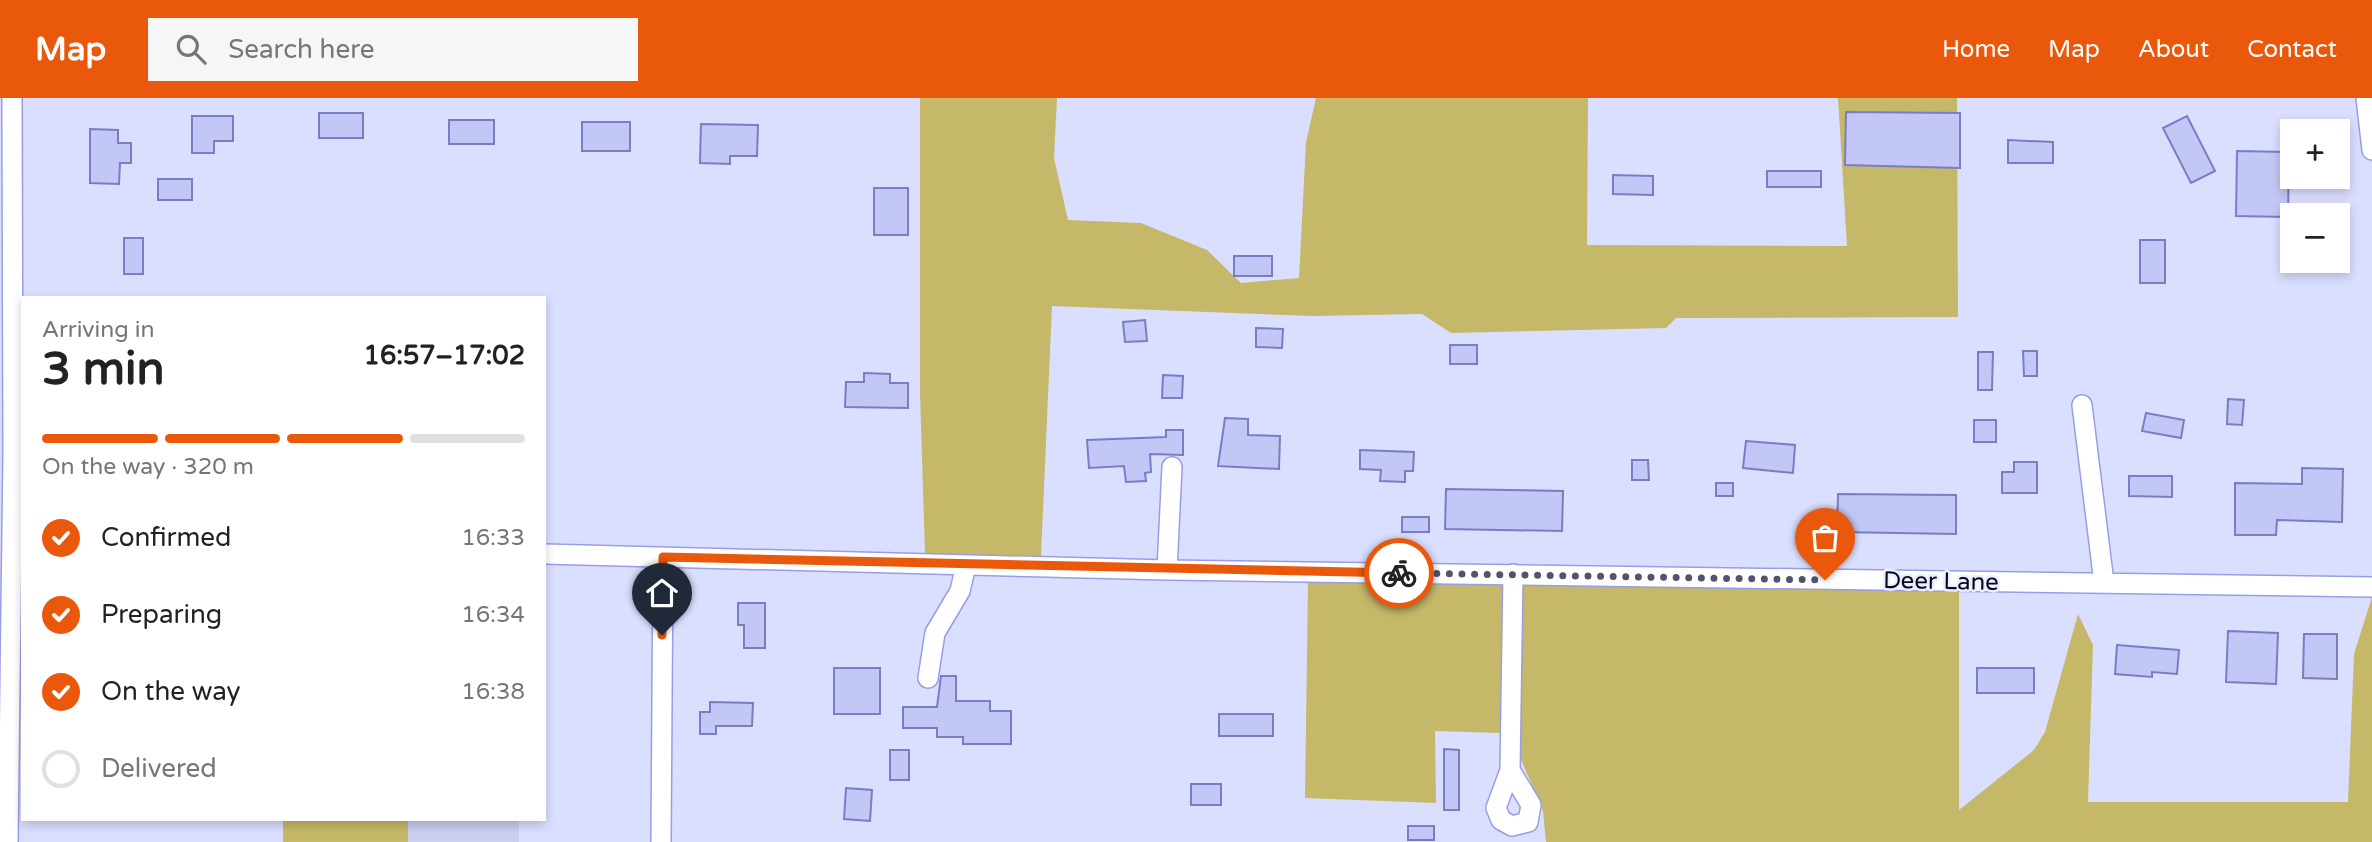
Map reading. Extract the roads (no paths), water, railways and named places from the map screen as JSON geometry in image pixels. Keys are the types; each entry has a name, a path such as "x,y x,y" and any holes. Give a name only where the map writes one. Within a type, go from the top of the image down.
{"street":[{"path":"8,842 12,98"},
{"path":"2366,98 2372,150"},
{"path":"2082,405 2104,583"},
{"path":"1167,570 1172,467"},
{"name":"Deer Lane","path":"546,554 1167,570 2372,587"},
{"path":"662,842 663,557"},
{"path":"928,678 935,632 960,591 966,565"},
{"path":"1510,770 1513,574"}]}
